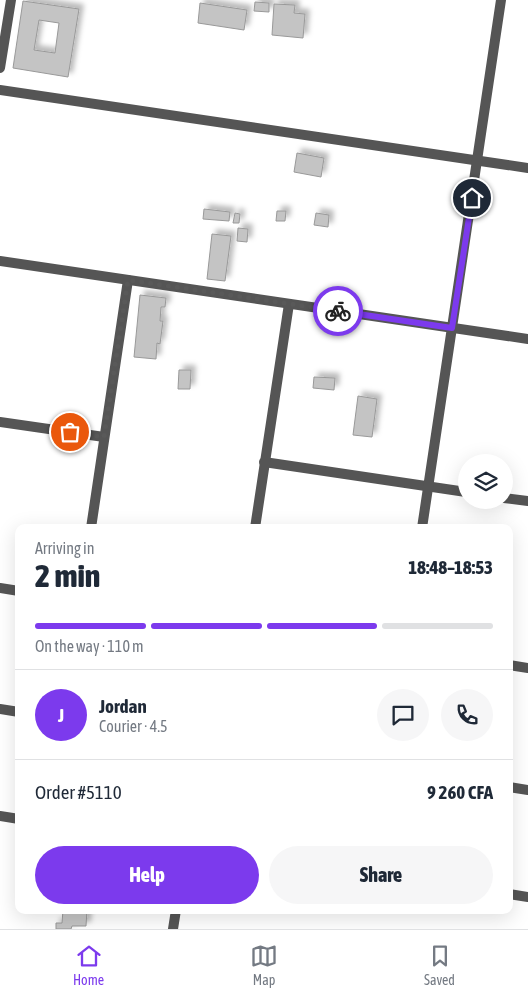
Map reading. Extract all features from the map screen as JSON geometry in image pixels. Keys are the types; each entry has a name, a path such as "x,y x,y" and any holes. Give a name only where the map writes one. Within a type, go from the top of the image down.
{"street":[{"path":"0,68 11,0"},
{"path":"423,524 501,0"},
{"path":"0,90 528,168"},
{"path":"0,261 528,339"},
{"path":"92,524 128,280"},
{"path":"255,524 288,304"},
{"path":"0,422 104,437"},
{"path":"264,462 458,491"},
{"path":"513,499 528,501"},
{"path":"0,588 15,590"},
{"path":"513,666 528,668"},
{"path":"0,709 15,711"},
{"path":"513,788 528,790"},
{"path":"0,816 15,818"},
{"path":"513,895 528,897"},
{"path":"173,929 175,914"}],"building":[{"path":"23,1 79,9 68,77 13,68","holes":["39,20 59,23 55,53 34,50"]},
{"path":"255,2 269,3 269,12 254,11"},
{"path":"200,3 247,10 244,30 198,23"},
{"path":"274,4 295,5 294,13 305,14 303,38 272,35"},
{"path":"297,153 324,158 321,177 294,172"},
{"path":"204,209 230,212 229,221 203,219"},
{"path":"277,211 286,211 285,221 276,221"},
{"path":"235,213 240,214 239,223 233,223"},
{"path":"316,213 329,215 328,227 314,225"},
{"path":"238,228 248,229 247,242 237,241"},
{"path":"212,234 231,236 225,281 207,279"},
{"path":"140,295 166,298 165,307 161,307 160,321 163,321 160,344 157,343 156,359 134,357"},
{"path":"179,370 191,370 190,389 178,389"},
{"path":"314,377 335,378 334,390 313,388"},
{"path":"358,396 377,399 372,437 353,435"},
{"path":"63,914 87,914 86,926 56,929 56,923 62,923"}],"way so far":[{"path":"70,432 104,437 128,280 338,311"}],"route":[{"path":"338,311 452,328 472,198"}]}
